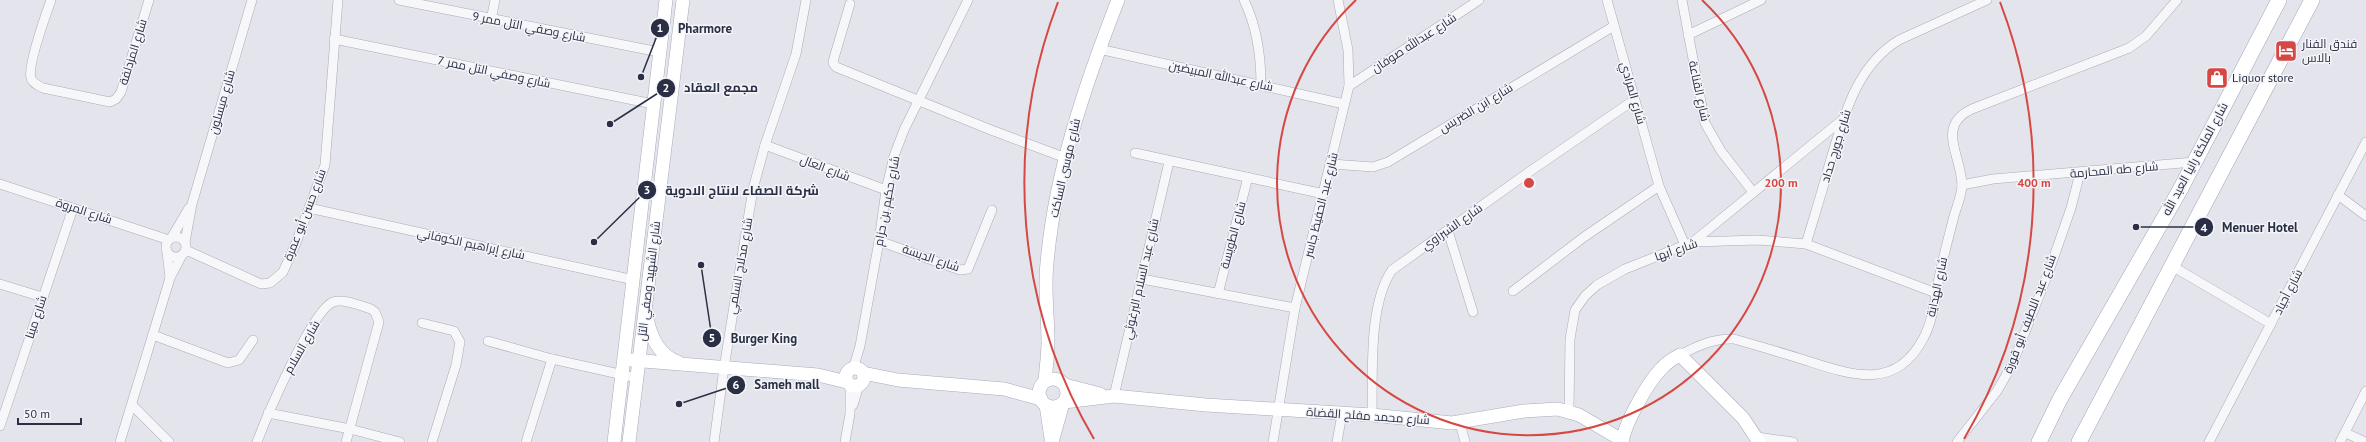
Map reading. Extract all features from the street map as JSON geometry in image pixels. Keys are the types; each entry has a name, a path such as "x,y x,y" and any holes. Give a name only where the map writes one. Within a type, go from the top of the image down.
{"main road":[{"name":"شارع الملكة رانيا العبد الله","path":"2039,442 2060,399 2194,162 2279,0"},
{"path":"2079,442 2312,0"}],"street":[{"name":"شارع المزدلفة","path":"51,0 32,64 31,78 34,83 43,88 110,102 116,99 121,92 149,0"},
{"name":"شارع ميسلون","path":"120,442 170,278 184,249 192,204 252,0"},
{"name":"شارع حسن أبو عمرة","path":"184,249 261,284 270,284 283,272 309,208 326,156 338,0"},
{"name":"شارع وصفي التل ممر 9","path":"399,0 491,20 659,52"},
{"path":"491,20 495,0"},
{"name":"شارع الشهيد وصفي التل","path":"614,442 666,0"},
{"name":"شارع الشهيد وصفي التل","path":"629,442 683,0"},
{"name":"شارع مدلاج السلمي","path":"714,442 724,368 753,189 765,145 796,54 806,0"},
{"name":"شارع حكيم بن حزام","path":"846,442 855,377 879,241 886,190 894,156 918,100 968,0"},
{"name":"شارع موسى الساكت","path":"1044,382 1048,342 1047,265 1070,135 1098,49 1118,0"},
{"path":"1244,0 1258,42 1261,58 1261,85"},
{"name":"شارع عبد الحفيظ جاسر","path":"1273,442 1280,410 1295,308 1332,164 1349,86 1350,70 1348,50 1338,0"},
{"name":"شارع عبدالله صوفان","path":"1349,86 1480,0"},
{"name":"شارع المرادي","path":"1607,0 1659,186 1689,243"},
{"name":"شارع القناعة","path":"1682,0 1705,123 1721,151 1754,192"},
{"path":"1688,35 1761,0"},
{"name":"شارع جورج حداد","path":"1806,244 1842,120 1864,74 1879,54 1899,40 1987,0"},
{"name":"شارع الهداية","path":"1622,441 1628,425 1652,380 1669,360 1712,341 1734,339 1854,375 1886,373 1910,358 1923,339 1936,293 1962,185 1952,128 1961,114 2129,48 2146,36 2177,0"},
{"path":"850,4 834,58 833,63 836,67 1021,142 1066,158"},
{"name":"شارع ابن الضريس","path":"1332,164 1373,167 1388,162 1614,26"},
{"name":"شارع وصفي التل ممر 7","path":"334,39 653,104"},
{"name":"شارع عبدالله المبيضين","path":"1098,49 1344,104"},
{"name":"شارع الشبراوي","path":"1372,415 1375,342 1382,288 1386,279 1396,267 1529,172 1634,100"},
{"path":"1689,243 1842,120"},
{"name":"شارع أجياد","path":"2213,441 2366,142"},
{"name":"شارع العال","path":"765,145 886,190"},
{"path":"1135,153 1168,162 1248,177 1324,194"},
{"name":"شارع عبد السلام البرغوثي","path":"1110,396 1142,279 1168,162"},
{"name":"شارع طه المحارمة","path":"1962,185 1993,179 2080,173 2194,162"},
{"name":"شارع عبد اللطيف أبو قورة","path":"1957,442 1997,391 2012,365 2049,271 2071,208 2080,173"},
{"name":"شارع الطويسة","path":"1218,294 1248,177"},
{"name":"شارع المروة","path":"0,184 170,239"},
{"path":"1513,290 1584,237 1659,186"},
{"path":"2338,195 2366,216"},
{"name":"شارع ميسلون","path":"170,239 192,204"},
{"name":"شارع مينا","path":"0,426 73,208"},
{"name":"شارع إبراهيم الكوفاني","path":"309,208 634,280"},
{"name":"شارع الديسة","path":"879,241 960,270 968,270 992,210"},
{"path":"1448,231 1473,312"},
{"path":"179,237 184,249 172,256 167,252 166,245 170,239 179,237"},
{"name":"شارع أبها","path":"1569,410 1570,339 1575,310 1585,296 1597,285 1624,269 1689,243 1758,240 1806,244 1936,293"},
{"name":"شارع ميسلون","path":"167,252 170,278"},
{"path":"2172,266 2272,324"},
{"path":"1142,279 1295,308"},
{"path":"0,284 42,297"},
{"name":"شارع السلام","path":"257,442 268,413 290,366 329,304 342,302 372,309 378,317 378,327 350,429"},
{"path":"645,311 652,338 661,351 672,360 688,364"},
{"path":"422,323 454,332 460,342 456,365 432,442"},
{"path":"154,334 228,363 239,360 253,340"},
{"path":"488,341 552,360 637,378"},
{"name":"شارع موسى الساكت","path":"1048,342 1063,383"},
{"path":"1680,355 1743,418 1758,440 1793,442"},
{"path":"526,442 552,360"},
{"path":"624,360 1004,388 1044,382 1053,379 1063,383 1067,394 1063,402 1052,442"},
{"path":"1044,382 1039,391 1052,442"},
{"name":"شارع محمد مفلح القضاة","path":"1063,383 1110,396 1280,410 1460,422 1541,409 1569,410 1622,441"},
{"path":"1004,388 1054,407 1063,402"},
{"path":"2340,442 2346,433 2366,391"},
{"name":"شارع محمد مفلح القضاة","path":"1063,402 1110,396"},
{"path":"132,405 169,442"},
{"path":"268,413 350,429 400,442"},
{"path":"1337,442 1342,414"},
{"path":"1460,422 1464,442"},
{"path":"346,442 350,429"},
{"path":"2346,433 2365,442"}],"place":[{"name":"فندق الفنار بالاس","path":"2286,51"},
{"name":"Pharmore","path":"641,77"},
{"name":"Liquor store","path":"2217,78"},
{"name":"مجمع العقاد","path":"610,124"},
{"name":"Menuer Hotel","path":"2136,227"},
{"name":"شركة الصفاء لانتاج الادوية","path":"594,242"},
{"name":"Burger King","path":"701,265"},
{"name":"Sameh mall","path":"679,404"}]}
